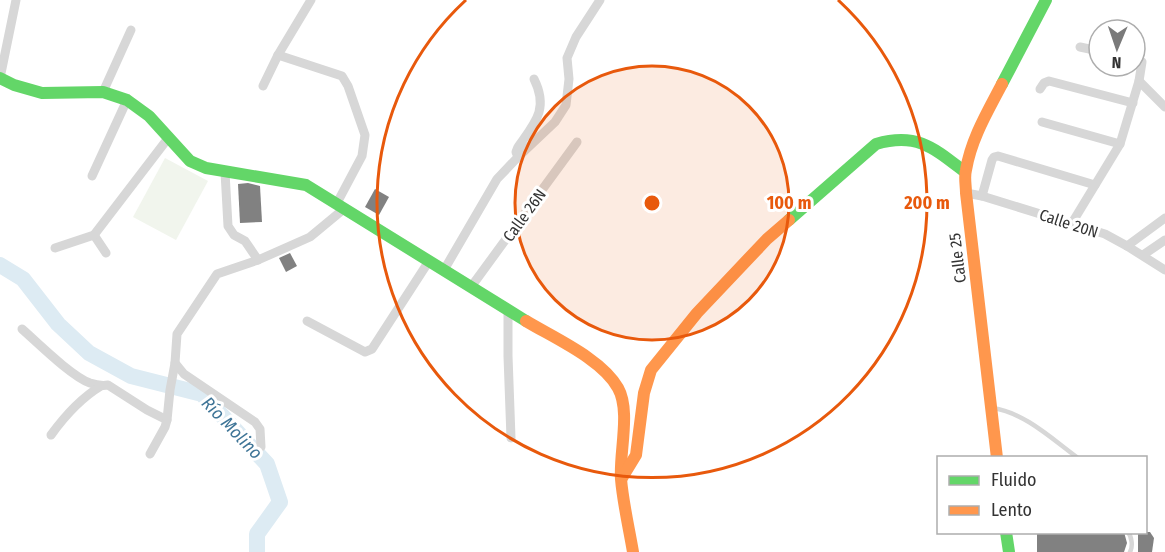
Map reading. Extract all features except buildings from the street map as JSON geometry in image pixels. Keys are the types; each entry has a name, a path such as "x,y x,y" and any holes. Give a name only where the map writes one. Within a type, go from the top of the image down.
{"street":[{"path":"16,0 0,78 14,85 42,93 103,92 127,100 148,116 190,161 206,168 225,172 306,185 508,311 590,359 608,374 619,389 624,406 621,479 633,552"},
{"path":"263,86 310,0"},
{"path":"444,270 497,179 555,122 566,105 569,79 567,58 576,37 600,0"},
{"name":"Calle 25","path":"997,456 965,172 971,147 1046,0"},
{"path":"103,92 131,30"},
{"path":"1080,47 1087,48"},
{"path":"150,454 167,420 177,334 217,274 258,260 310,237 341,206 362,156 365,135 348,86 342,76 278,55"},
{"path":"1072,223 1120,144 1139,78"},
{"path":"518,157 516,152 518,147 539,116 541,102 534,79"},
{"path":"1040,89 1044,83 1049,81 1133,103"},
{"path":"1139,81 1165,106"},
{"path":"92,176 127,100"},
{"path":"1042,122 1120,144"},
{"path":"56,248 94,235 169,137"},
{"path":"621,479 636,455 644,393 651,370 697,313 775,231 876,144 888,140 905,138 919,142 937,151 965,172"},
{"name":"Calle 26N","path":"471,287 577,142"},
{"path":"982,196 994,156 1095,185"},
{"path":"225,172 228,226 234,235 245,241 258,260"},
{"name":"Calle 20N","path":"966,193 1105,234 1165,270"},
{"path":"1127,246 1165,218"},
{"path":"94,235 106,253"},
{"path":"1143,255 1165,240"},
{"path":"307,321 365,352 369,351 429,261"},
{"path":"508,311 511,438"},
{"path":"22,329 68,369 88,383 108,386 167,420"},
{"path":"175,363 184,374 255,422 260,429 261,447"},
{"path":"51,435 72,410 101,386"},
{"path":"1006,534 1009,552"}],"lane":[{"path":"991,408 1005,410 1019,416 1075,456"},
{"path":"1129,534 1132,548 1130,552"}],"shaded area":[{"path":"165,158 208,181 176,240 133,217"}],"waterway":[{"name":"Río Molino","path":"0,265 23,279 58,324 89,353 131,376 202,394 267,464 280,502 257,534 257,552"}],"traffic: fast":[{"path":"1002,84 1046,0"},
{"path":"0,78 14,85 42,93 103,92 127,100 149,116 190,161 206,168 306,185 526,321"},
{"path":"789,220 876,144 903,140 924,144 965,172"},
{"path":"1006,534 1009,552"}],"traffic: slow":[{"path":"997,456 965,175 976,136 1002,84"},
{"path":"622,478 636,455 644,393 651,370 697,313 767,239 789,220"},
{"path":"526,321 589,359 611,377 618,388 624,408 621,479 633,552"}]}
